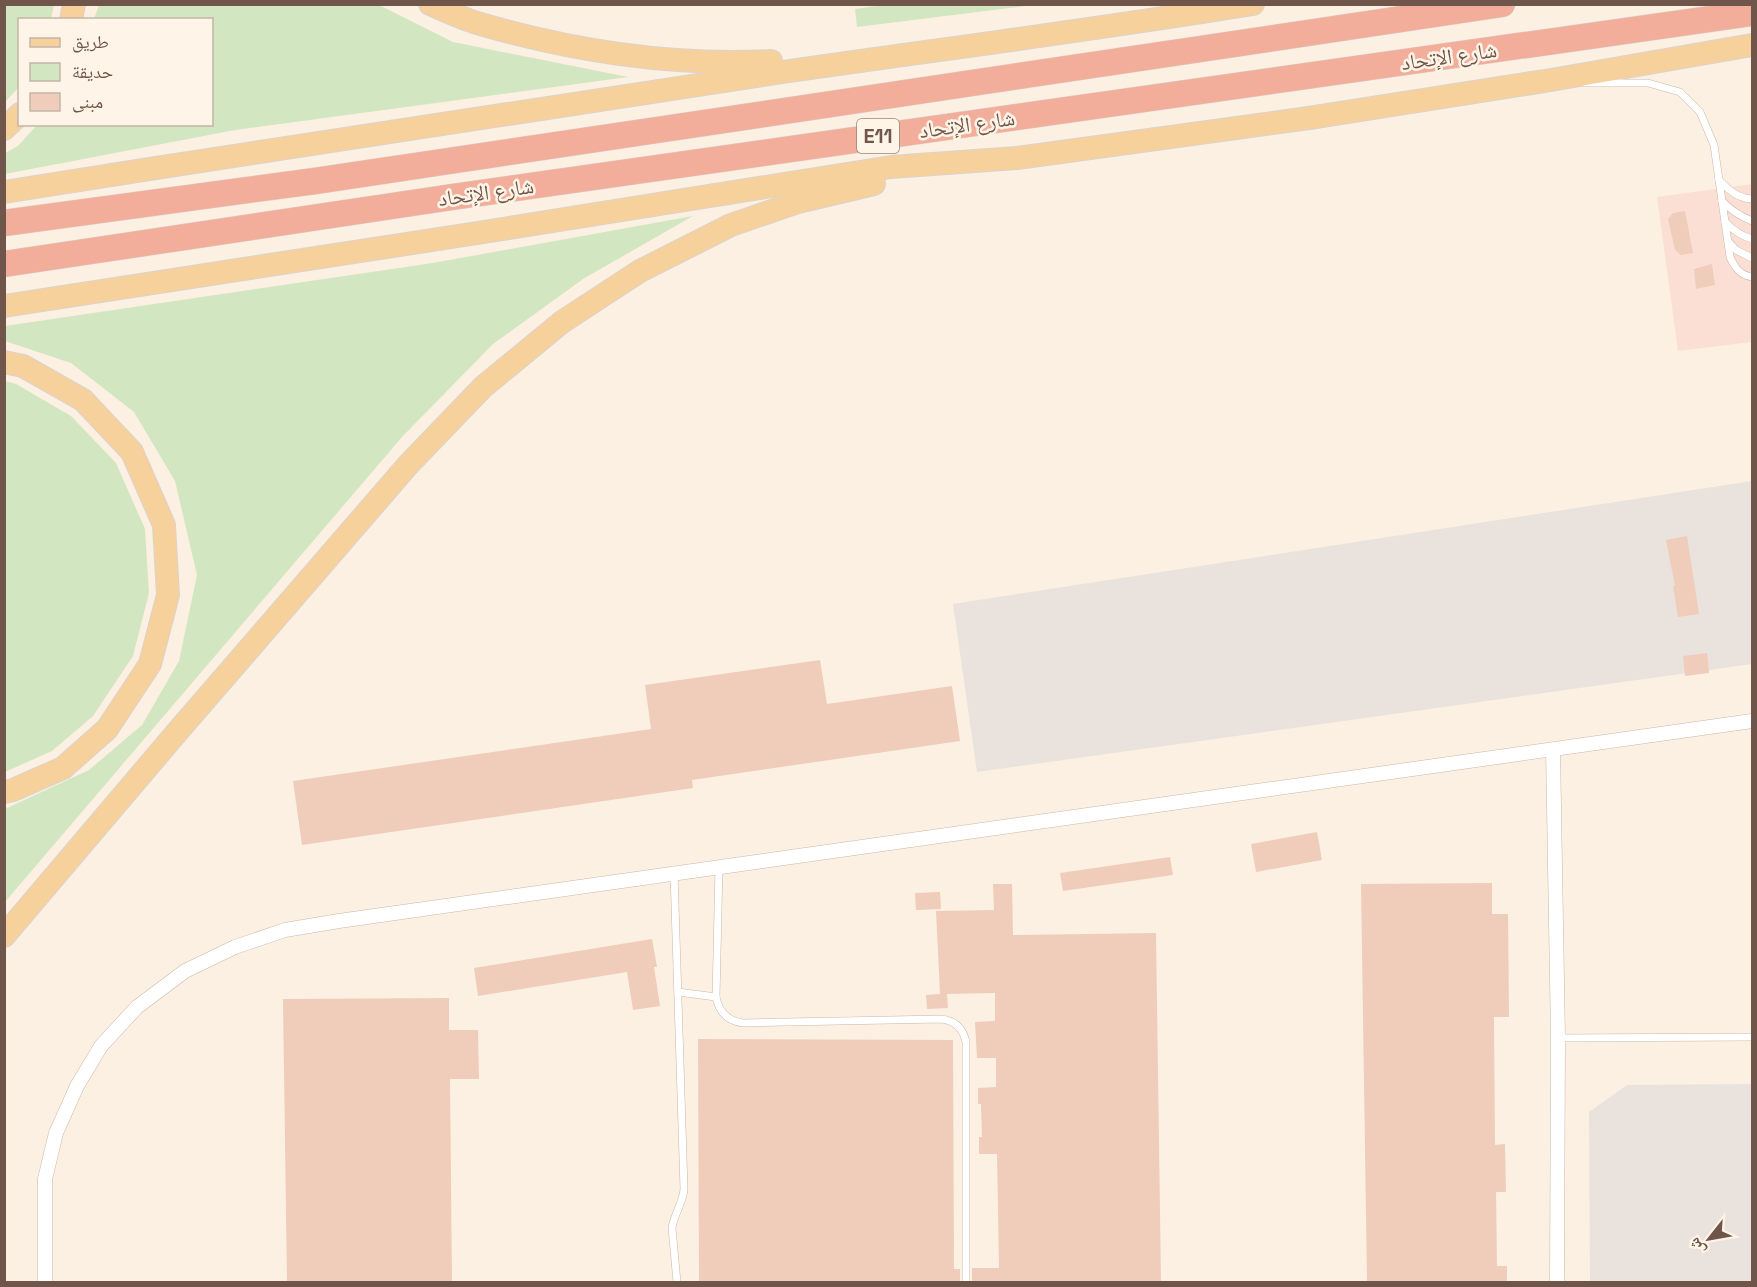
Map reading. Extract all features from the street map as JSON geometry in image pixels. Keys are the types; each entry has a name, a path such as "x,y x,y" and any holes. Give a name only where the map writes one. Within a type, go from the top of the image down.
{"highway":[{"name":"شارع الإتحاد","path":"4,223 338,177 1502,4"},
{"name":"شارع الإتحاد","path":"4,264 459,196 1752,13"}],"main road":[{"path":"430,4 475,22 549,41 628,56 738,63 937,50"},
{"path":"4,192 443,122 1253,4"},
{"path":"4,936 408,465 483,387 562,322 640,271 731,225 798,202 855,188 1017,158 1309,118 1551,80 1752,45"},
{"path":"4,129 18,116"},
{"path":"4,306 891,167 1017,158"},
{"path":"4,362 22,366 83,400 132,452 164,525 168,595 150,664 107,729 63,768 4,792"}],"street":[{"path":"45,1282 45,1179 56,1133 77,1086 101,1046 137,1008 185,971 235,947 285,930 1752,720"},
{"path":"1553,750 1558,1038 1557,1282"}],"lane":[{"path":"1551,80 1598,84 1648,83 1680,92 1700,112 1714,145 1730,257 1740,272 1752,277"},
{"path":"1719,180 1731,193 1742,199 1752,199"},
{"path":"1722,201 1736,213 1752,220"},
{"path":"1725,222 1734,231 1752,239"},
{"path":"1728,241 1736,250 1752,258"},
{"path":"719,867 716,997 724,1015 743,1023 940,1019 958,1025 965,1036 966,1282"},
{"path":"674,873 684,1189 672,1228 677,1282"},
{"path":"678,992 716,997"},
{"path":"1558,1038 1752,1037"}],"shaded area":[{"path":"1752,184 1752,342 1678,351 1657,197"},
{"path":"1752,481 1752,664 977,772 953,604"},
{"path":"1752,1084 1752,1282 1590,1282 1589,1112 1627,1085"}],"green space":[{"path":"5,4 54,5 51,18 18,18 18,88 5,102"},
{"path":"99,5 379,5 453,42 628,77 235,130 5,174 5,153 18,146 36,126 213,126 213,18 94,18"},
{"path":"884,5 1034,5 857,27 855,9"},
{"path":"693,216 583,279 493,344 402,437 5,902 5,809 89,770 142,725 179,661 197,575 175,481 134,412 71,363 5,341 5,326 433,263"},
{"path":"5,381 16,384 71,416 116,463 145,529 149,593 133,656 93,716 52,751 5,772"}],"building":[{"path":"1685,211 1693,253 1681,255 1675,250 1668,219 1673,213"},
{"path":"1712,264 1715,285 1696,289 1694,269"},
{"path":"1687,536 1699,614 1678,617 1673,586 1675,586 1666,540"},
{"path":"1707,653 1709,673 1685,676 1683,656"},
{"path":"820,660 827,704 952,686 960,741 692,780 693,788 302,845 293,781 651,729 645,685"},
{"path":"1317,832 1322,860 1256,872 1251,844"},
{"path":"1170,857 1173,875 1063,891 1060,873"},
{"path":"1492,883 1492,914 1508,914 1509,1017 1494,1017 1495,1145 1505,1144 1506,1192 1496,1192 1497,1266 1507,1266 1507,1282 1367,1282 1361,884"},
{"path":"993,884 1012,884 1013,935 1156,933 1161,1282 972,1282 972,1268 999,1268 997,1154 979,1154 979,1137 982,1137 981,1104 978,1104 978,1088 996,1087 996,1058 977,1058 975,1022 995,1021 995,993 947,994 948,1008 927,1009 926,995 940,994 936,911 994,910"},
{"path":"940,892 941,909 916,910 915,893"},
{"path":"652,939 660,1006 633,1010 627,972 478,996 474,968"},
{"path":"449,998 449,1030 478,1030 479,1079 450,1079 452,1282 287,1282 283,999"},
{"path":"698,1039 953,1040 954,1269 960,1269 960,1282 699,1282"}]}
